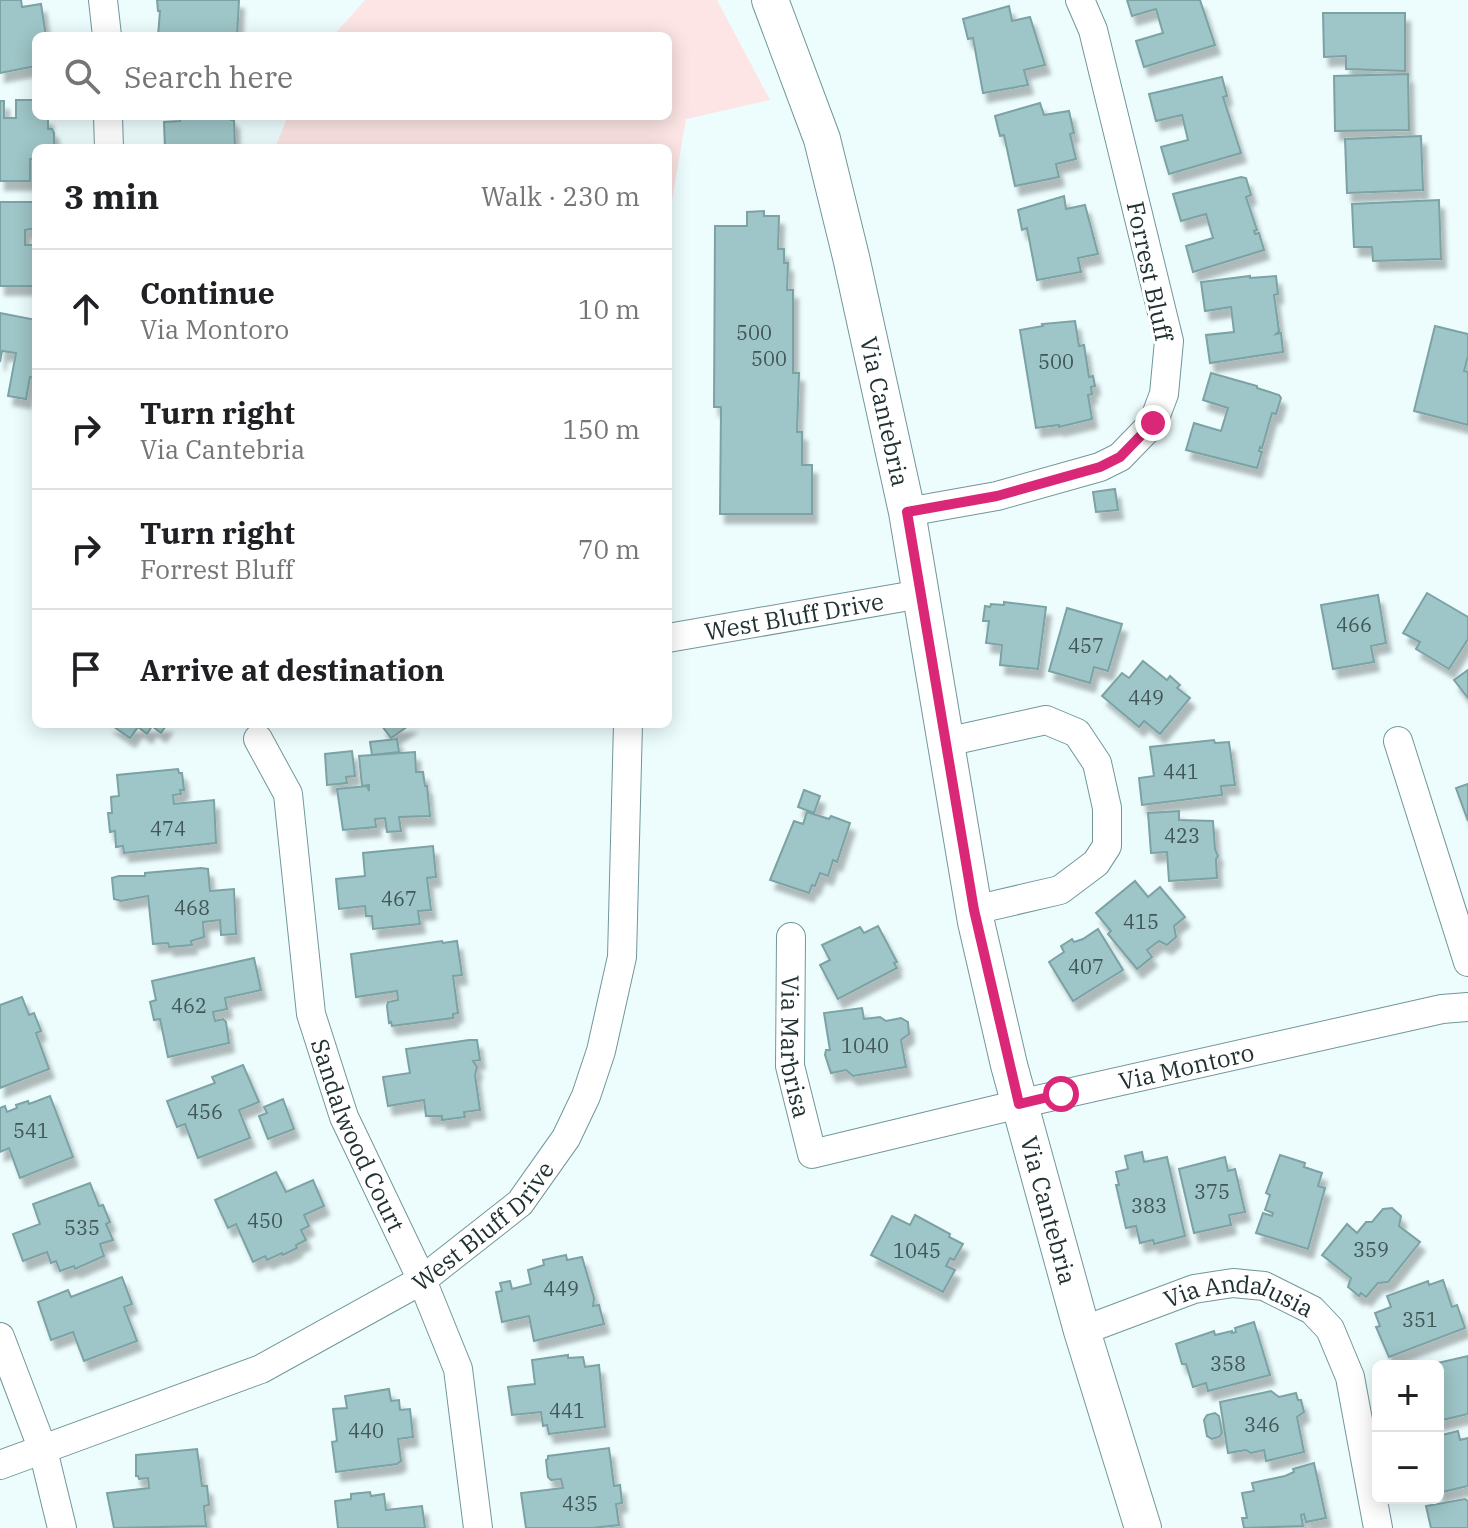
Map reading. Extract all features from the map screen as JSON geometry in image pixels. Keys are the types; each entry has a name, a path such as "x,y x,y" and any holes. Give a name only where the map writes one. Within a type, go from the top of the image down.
{"main road":[{"name":"Via Cantebria","path":"770,0 822,139 851,257 907,512 974,910 1019,1104 1082,1331 1143,1528"}],"street":[{"path":"103,0 107,32"},
{"name":"Forrest Bluff","path":"907,512 997,496 1100,467 1120,457 1153,423 1164,394 1169,341 1093,30 1080,0"},
{"path":"108,120 109,144"},
{"name":"West Bluff Drive","path":"672,637 921,594"},
{"path":"946,742 1046,720 1077,733 1097,763 1107,808 1107,846 1096,863 1060,890 974,910"},
{"name":"West Bluff Drive","path":"0,1465 261,1369 422,1280 520,1203 566,1138 586,1096 601,1051 622,957 628,728"},
{"name":"Sandalwood Court","path":"258,739 288,794 311,1014 344,1117 422,1280 458,1369 478,1528"},
{"path":"1398,741 1468,962"},
{"name":"Via Marbrisa","path":"791,937 790,1066 812,1154"},
{"name":"Via Montoro","path":"812,1154 1442,1009 1468,1007"},
{"name":"Via Andalusia","path":"1082,1331 1194,1289 1233,1283 1264,1286 1312,1310 1330,1329 1350,1377 1378,1528"},
{"path":"0,1337 43,1450 62,1528"}],"shaded area":[{"path":"365,0 717,0 770,100 686,119 672,200 672,144 277,144 286,120 672,120 672,32 337,32"}],"building":[{"path":"0,0 21,0 22,7 41,4 45,32 32,32 32,67 0,73"},
{"path":"157,0 239,0 237,32 158,32"},
{"path":"1127,0 1200,0 1215,45 1144,67 1136,41 1163,33 1156,9 1132,16"},
{"path":"1009,6 1012,21 1030,17 1045,65 1024,70 1028,85 983,93 973,38 968,39 963,19"},
{"path":"1323,13 1405,13 1405,71 1346,69 1346,56 1324,57"},
{"path":"1408,74 1409,130 1335,131 1334,76"},
{"path":"1222,77 1227,96 1223,97 1241,153 1169,174 1161,147 1188,140 1182,115 1156,121 1149,94"},
{"path":"16,100 32,100 32,120 48,120 48,129 54,133 54,144 32,144 30,181 0,181 0,101 4,101 4,118 16,118"},
{"path":"1040,103 1044,115 1069,111 1076,159 1056,164 1059,177 1015,186 1004,135 1000,136 995,116"},
{"path":"234,120 235,144 165,144 164,122"},
{"path":"1421,136 1423,190 1347,193 1345,139"},
{"path":"1246,178 1251,195 1246,197 1257,230 1254,231 1255,234 1259,233 1264,250 1193,272 1186,246 1213,238 1206,214 1181,221 1173,194"},
{"path":"1064,196 1066,209 1085,205 1098,254 1078,258 1081,272 1037,280 1027,228 1022,230 1018,210"},
{"path":"1439,200 1441,259 1373,261 1372,247 1354,247 1352,204"},
{"path":"0,202 32,202 32,229 25,230 25,245 32,245 32,286 0,286"},
{"path":"764,211 764,216 779,216 778,249 784,249 784,263 788,263 787,290 793,290 793,373 799,373 797,432 802,432 802,465 812,465 812,514 720,514 721,407 714,407 715,226 747,226 747,212"},
{"path":"1276,276 1278,294 1274,295 1279,331 1276,334 1281,333 1283,352 1210,363 1206,335 1234,332 1231,307 1205,311 1201,282"},
{"path":"0,313 32,319 32,377 26,399 8,396 16,353 2,351 0,362"},
{"path":"1075,321 1079,346 1084,345 1089,377 1093,376 1095,386 1091,387 1092,394 1088,395 1092,419 1059,427 1036,428 1020,330"},
{"path":"1435,326 1468,334 1464,371 1468,372 1468,425 1414,411"},
{"path":"1211,373 1257,386 1281,398 1260,447 1259,451 1262,452 1257,468 1186,450 1194,423 1221,431 1228,408 1203,400"},
{"path":"1115,489 1118,510 1096,512 1093,492"},
{"path":"1427,593 1468,617 1468,639 1449,669 1416,649 1420,642 1403,633"},
{"path":"1378,595 1386,643 1371,646 1374,662 1333,669 1321,605"},
{"path":"1004,602 1046,607 1038,669 1000,665 1002,645 986,643 989,621 983,621 985,606 1004,605"},
{"path":"1067,608 1122,624 1108,671 1094,667 1090,683 1049,671"},
{"path":"1143,661 1167,680 1170,676 1180,685 1177,688 1190,698 1160,734 1144,721 1139,727 1102,696 1122,673 1129,678"},
{"path":"1468,670 1468,698 1454,680"},
{"path":"116,728 137,728 130,738"},
{"path":"384,728 405,728 391,738"},
{"path":"397,739 399,752 372,755 370,742"},
{"path":"1214,740 1215,743 1229,742 1235,785 1221,786 1222,795 1142,805 1139,778 1154,776 1150,747"},
{"path":"352,751 355,776 346,777 347,783 327,785 325,754"},
{"path":"415,752 416,772 423,772 427,786 430,816 399,817 401,831 387,832 385,818 375,819 376,827 343,830 337,789 367,786 369,791 369,785 362,786 359,756"},
{"path":"178,769 182,773 184,790 180,790 181,794 173,795 174,804 214,800 216,843 124,853 123,846 116,847 115,831 110,832 108,813 112,813 111,797 119,796 117,775"},
{"path":"1468,784 1468,821 1456,788"},
{"path":"804,790 820,796 814,813 798,807"},
{"path":"1179,811 1179,820 1213,821 1218,856 1217,878 1169,881 1167,852 1151,853 1148,813"},
{"path":"807,812 850,823 837,862 833,860 828,876 820,873 809,893 770,880 794,821 803,824"},
{"path":"433,846 436,877 427,878 431,910 418,911 420,924 373,929 372,916 366,916 365,906 339,909 336,879 365,876 363,853"},
{"path":"208,869 210,891 234,889 236,934 221,935 220,920 203,922 204,937 191,941 192,945 169,947 168,943 153,944 148,896 121,901 114,899 112,878"},
{"path":"1135,881 1148,897 1160,887 1185,917 1174,926 1176,937 1167,945 1159,941 1147,950 1152,957 1137,969 1108,934 1111,931 1096,913"},
{"path":"878,926 897,962 894,963 897,968 838,999 820,965 830,960 822,945 860,927 864,933"},
{"path":"1098,929 1123,970 1073,1001 1049,962 1064,952 1061,946 1072,939 1074,942 1083,939"},
{"path":"457,941 462,975 453,976 458,1013 453,1014 453,1018 392,1026 387,1006 388,1002 398,1000 397,991 356,997 351,954"},
{"path":"254,958 261,990 225,998 227,1009 213,1012 215,1021 223,1019 226,1022 229,1043 168,1057 160,1019 154,1020 150,1002 156,1000 152,981"},
{"path":"22,997 29,1015 34,1013 41,1031 36,1033 49,1069 0,1088 0,1005"},
{"path":"862,1008 864,1019 880,1017 886,1021 901,1018 908,1022 909,1034 901,1040 906,1067 853,1076 846,1070 831,1073 825,1055 826,1050 830,1050 824,1013"},
{"path":"477,1040 480,1060 473,1061 477,1067 475,1075 480,1110 464,1112 465,1117 442,1120 442,1116 426,1116 424,1100 388,1106 383,1077 410,1073 406,1049"},
{"path":"243,1065 259,1102 239,1110 250,1138 198,1158 185,1124 177,1127 167,1101 215,1083 212,1077"},
{"path":"50,1096 73,1157 20,1178 9,1148 0,1152 0,1108 5,1106 7,1112 17,1108 16,1105"},
{"path":"283,1099 294,1129 268,1139 259,1116 267,1113 264,1107"},
{"path":"1142,1152 1144,1162 1167,1157 1185,1236 1154,1244 1153,1240 1140,1243 1136,1226 1126,1228 1116,1172 1128,1169 1125,1156"},
{"path":"1280,1155 1305,1163 1304,1167 1322,1173 1318,1186 1325,1188 1308,1249 1256,1233 1263,1213 1272,1216 1273,1213 1265,1210 1270,1195 1266,1193"},
{"path":"1225,1157 1228,1171 1235,1169 1245,1212 1229,1215 1231,1225 1194,1233 1179,1169"},
{"path":"276,1172 286,1192 313,1180 324,1206 304,1215 309,1226 301,1230 306,1240 296,1245 297,1248 283,1255 267,1260 265,1256 253,1262 236,1224 228,1228 215,1200"},
{"path":"90,1183 99,1206 103,1205 110,1222 106,1224 113,1240 100,1244 104,1256 75,1269 74,1266 60,1271 56,1261 51,1263 47,1252 23,1261 13,1234 40,1224 33,1204"},
{"path":"1392,1208 1401,1216 1399,1226 1420,1242 1388,1282 1378,1283 1366,1297 1361,1293 1359,1296 1348,1287 1351,1278 1322,1255 1347,1224 1357,1233 1383,1209"},
{"path":"915,1215 963,1244 954,1260 950,1258 946,1266 955,1270 943,1292 871,1255 892,1216 910,1225"},
{"path":"566,1255 567,1260 582,1257 594,1298 593,1306 599,1305 604,1324 534,1341 529,1316 502,1322 496,1292 502,1291 500,1283 510,1281 512,1289 531,1284 528,1270 544,1265 543,1260"},
{"path":"122,1277 132,1304 124,1307 137,1341 84,1361 73,1332 51,1340 38,1302 68,1290 71,1297"},
{"path":"1443,1280 1452,1307 1457,1305 1465,1328 1389,1357 1376,1327 1380,1326 1375,1313 1391,1307 1387,1296 1428,1281 1429,1285"},
{"path":"1254,1322 1270,1375 1208,1391 1206,1383 1193,1387 1176,1344 1214,1331 1215,1335 1236,1332 1235,1328"},
{"path":"568,1355 568,1358 583,1357 585,1367 599,1365 605,1427 549,1434 547,1425 543,1426 541,1412 512,1415 508,1387 535,1384 532,1360"},
{"path":"1468,1356 1468,1414 1444,1420 1444,1362"},
{"path":"389,1389 391,1401 399,1400 400,1410 410,1409 413,1437 398,1439 401,1461 336,1472 332,1442 337,1441 333,1409 347,1408 345,1396"},
{"path":"1271,1391 1279,1397 1296,1393 1298,1400 1301,1400 1304,1412 1297,1417 1304,1452 1266,1461 1264,1450 1228,1453 1220,1402"},
{"path":"1215,1413 1219,1416 1222,1433 1212,1439 1207,1436 1204,1420 1207,1415"},
{"path":"1458,1431 1460,1440 1468,1438 1468,1486 1444,1492 1444,1434"},
{"path":"609,1448 614,1486 620,1485 622,1503 616,1504 619,1525 526,1528 521,1493 563,1488 561,1479 551,1480 548,1477 548,1456"},
{"path":"197,1449 202,1486 207,1486 209,1505 204,1506 206,1526 114,1528 107,1493 149,1488 148,1478 139,1479 136,1476 136,1455"},
{"path":"1314,1463 1326,1518 1306,1522 1304,1514 1301,1515 1303,1526 1244,1528 1242,1518 1247,1518 1242,1493 1254,1491 1252,1483 1285,1476 1294,1472 1293,1469"},
{"path":"370,1492 371,1496 384,1494 386,1510 422,1506 425,1528 338,1528 335,1501 351,1499 351,1494"},
{"path":"1468,1501 1468,1528 1431,1528 1426,1506"}],"route":[{"path":"1061,1094 1019,1104 974,910 907,512 997,496 1100,467 1120,457 1153,423"}]}
